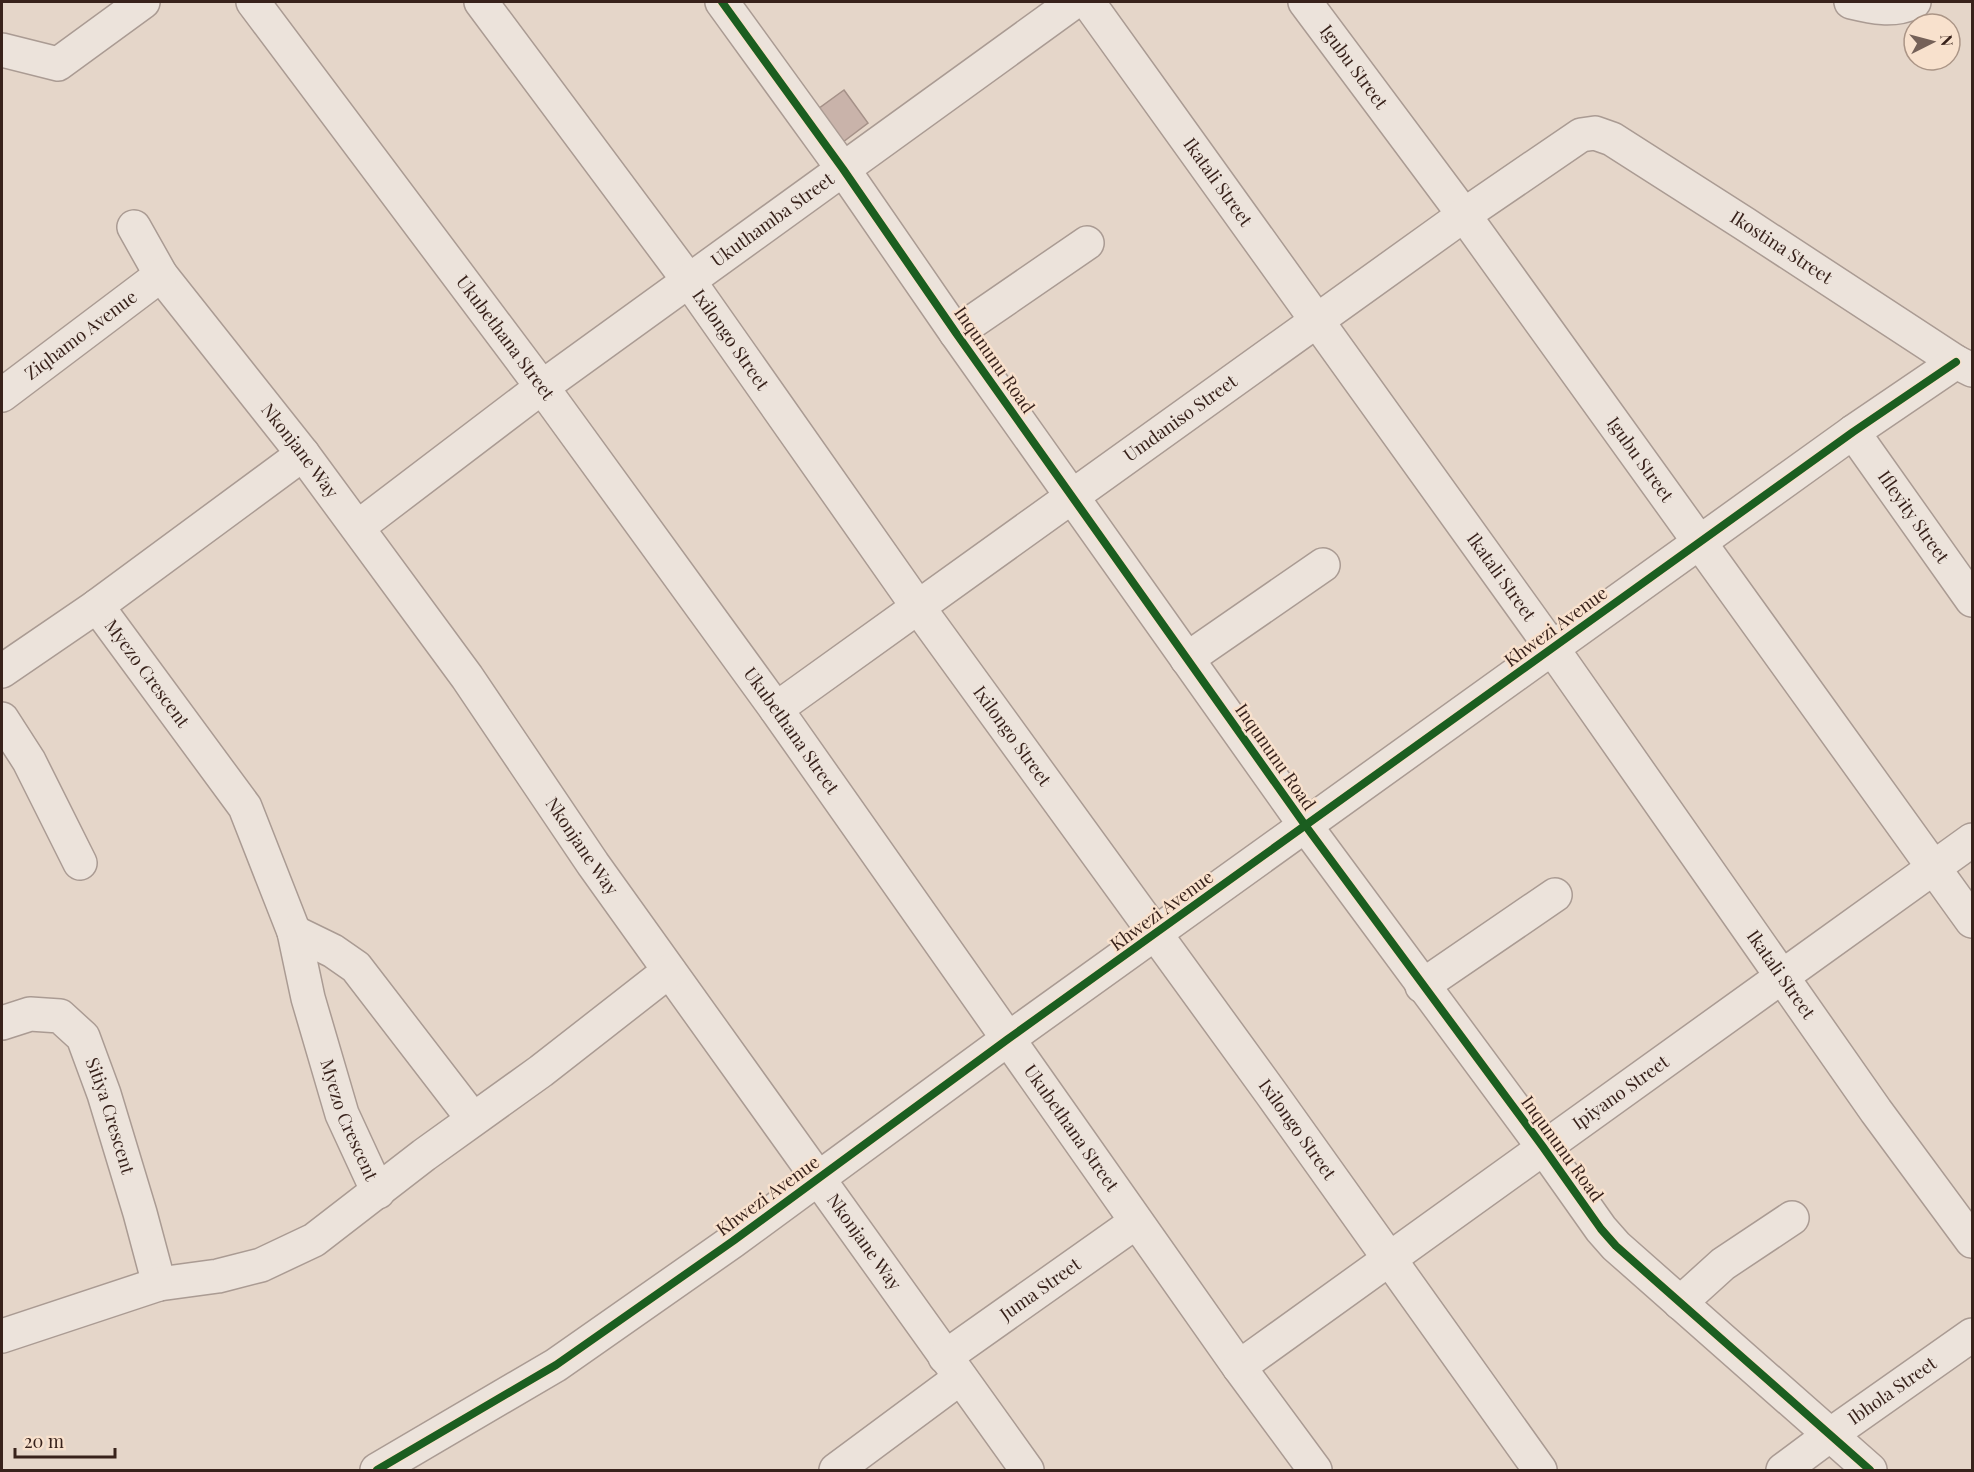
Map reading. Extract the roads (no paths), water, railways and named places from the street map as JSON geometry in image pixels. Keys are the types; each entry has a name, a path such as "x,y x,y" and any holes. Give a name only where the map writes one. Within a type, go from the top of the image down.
{"street":[{"name":"Ukubethana Street","path":"253,2 542,387 776,710 1136,1222 1315,1470"},
{"name":"Ixilongo Street","path":"482,2 689,281 918,607 1540,1470"},
{"name":"Ukuthamba Street","path":"358,526 542,387 1074,2"},
{"name":"Ikatali Street","path":"1088,2 1552,648 1876,1111 1972,1242"},
{"name":"Igubu Street","path":"1305,2 1464,215 1972,921"},
{"path":"1851,2 1886,8 1914,2"},
{"path":"2,50 58,64 131,5"},
{"name":"Inqununu Road","path":"738,7 843,169 956,333 1305,825 1608,1238 1870,1470"},
{"name":"Ikostina Street","path":"1587,134 1595,133 1612,139 1964,366"},
{"name":"Umdaniso Street","path":"776,710 1464,215 1576,138 1587,134"},
{"name":"Nkonjane Way","path":"134,227 161,275 358,526 467,677 586,854 1027,1470"},
{"name":"Inqununu Road","path":"956,333 1087,243"},
{"name":"Ziqhamo Avenue","path":"2,395 161,275"},
{"name":"Khwezi Avenue","path":"376,1470 425,1459 1852,432 1964,366"},
{"name":"Ifleyity Street","path":"1852,432 1972,600"},
{"name":"Myezo Crescent","path":"2,671 97,606 303,454"},
{"path":"1188,659 1323,565"},
{"name":"Myezo Crescent","path":"97,606 245,807 294,932 308,998 342,1114 378,1192 472,1119 541,1071 669,971"},
{"path":"2,718 29,761 80,863"},
{"name":"Ipiyano Street","path":"1239,1367 1543,1147 1784,978 1972,840"},
{"path":"1422,986 1555,895"},
{"path":"294,932 333,951 356,967 472,1119"},
{"name":"Sitiya Crescent","path":"2,1023 30,1014 60,1016 83,1037 114,1126 159,1284"},
{"path":"2,1336 159,1284 218,1276 261,1265 314,1240 378,1192"},
{"path":"1680,1303 1723,1264 1792,1218"},
{"name":"Juma Street","path":"836,1470 952,1368 1136,1222"},
{"name":"Ibhola Street","path":"1783,1470 1972,1335"}]}
